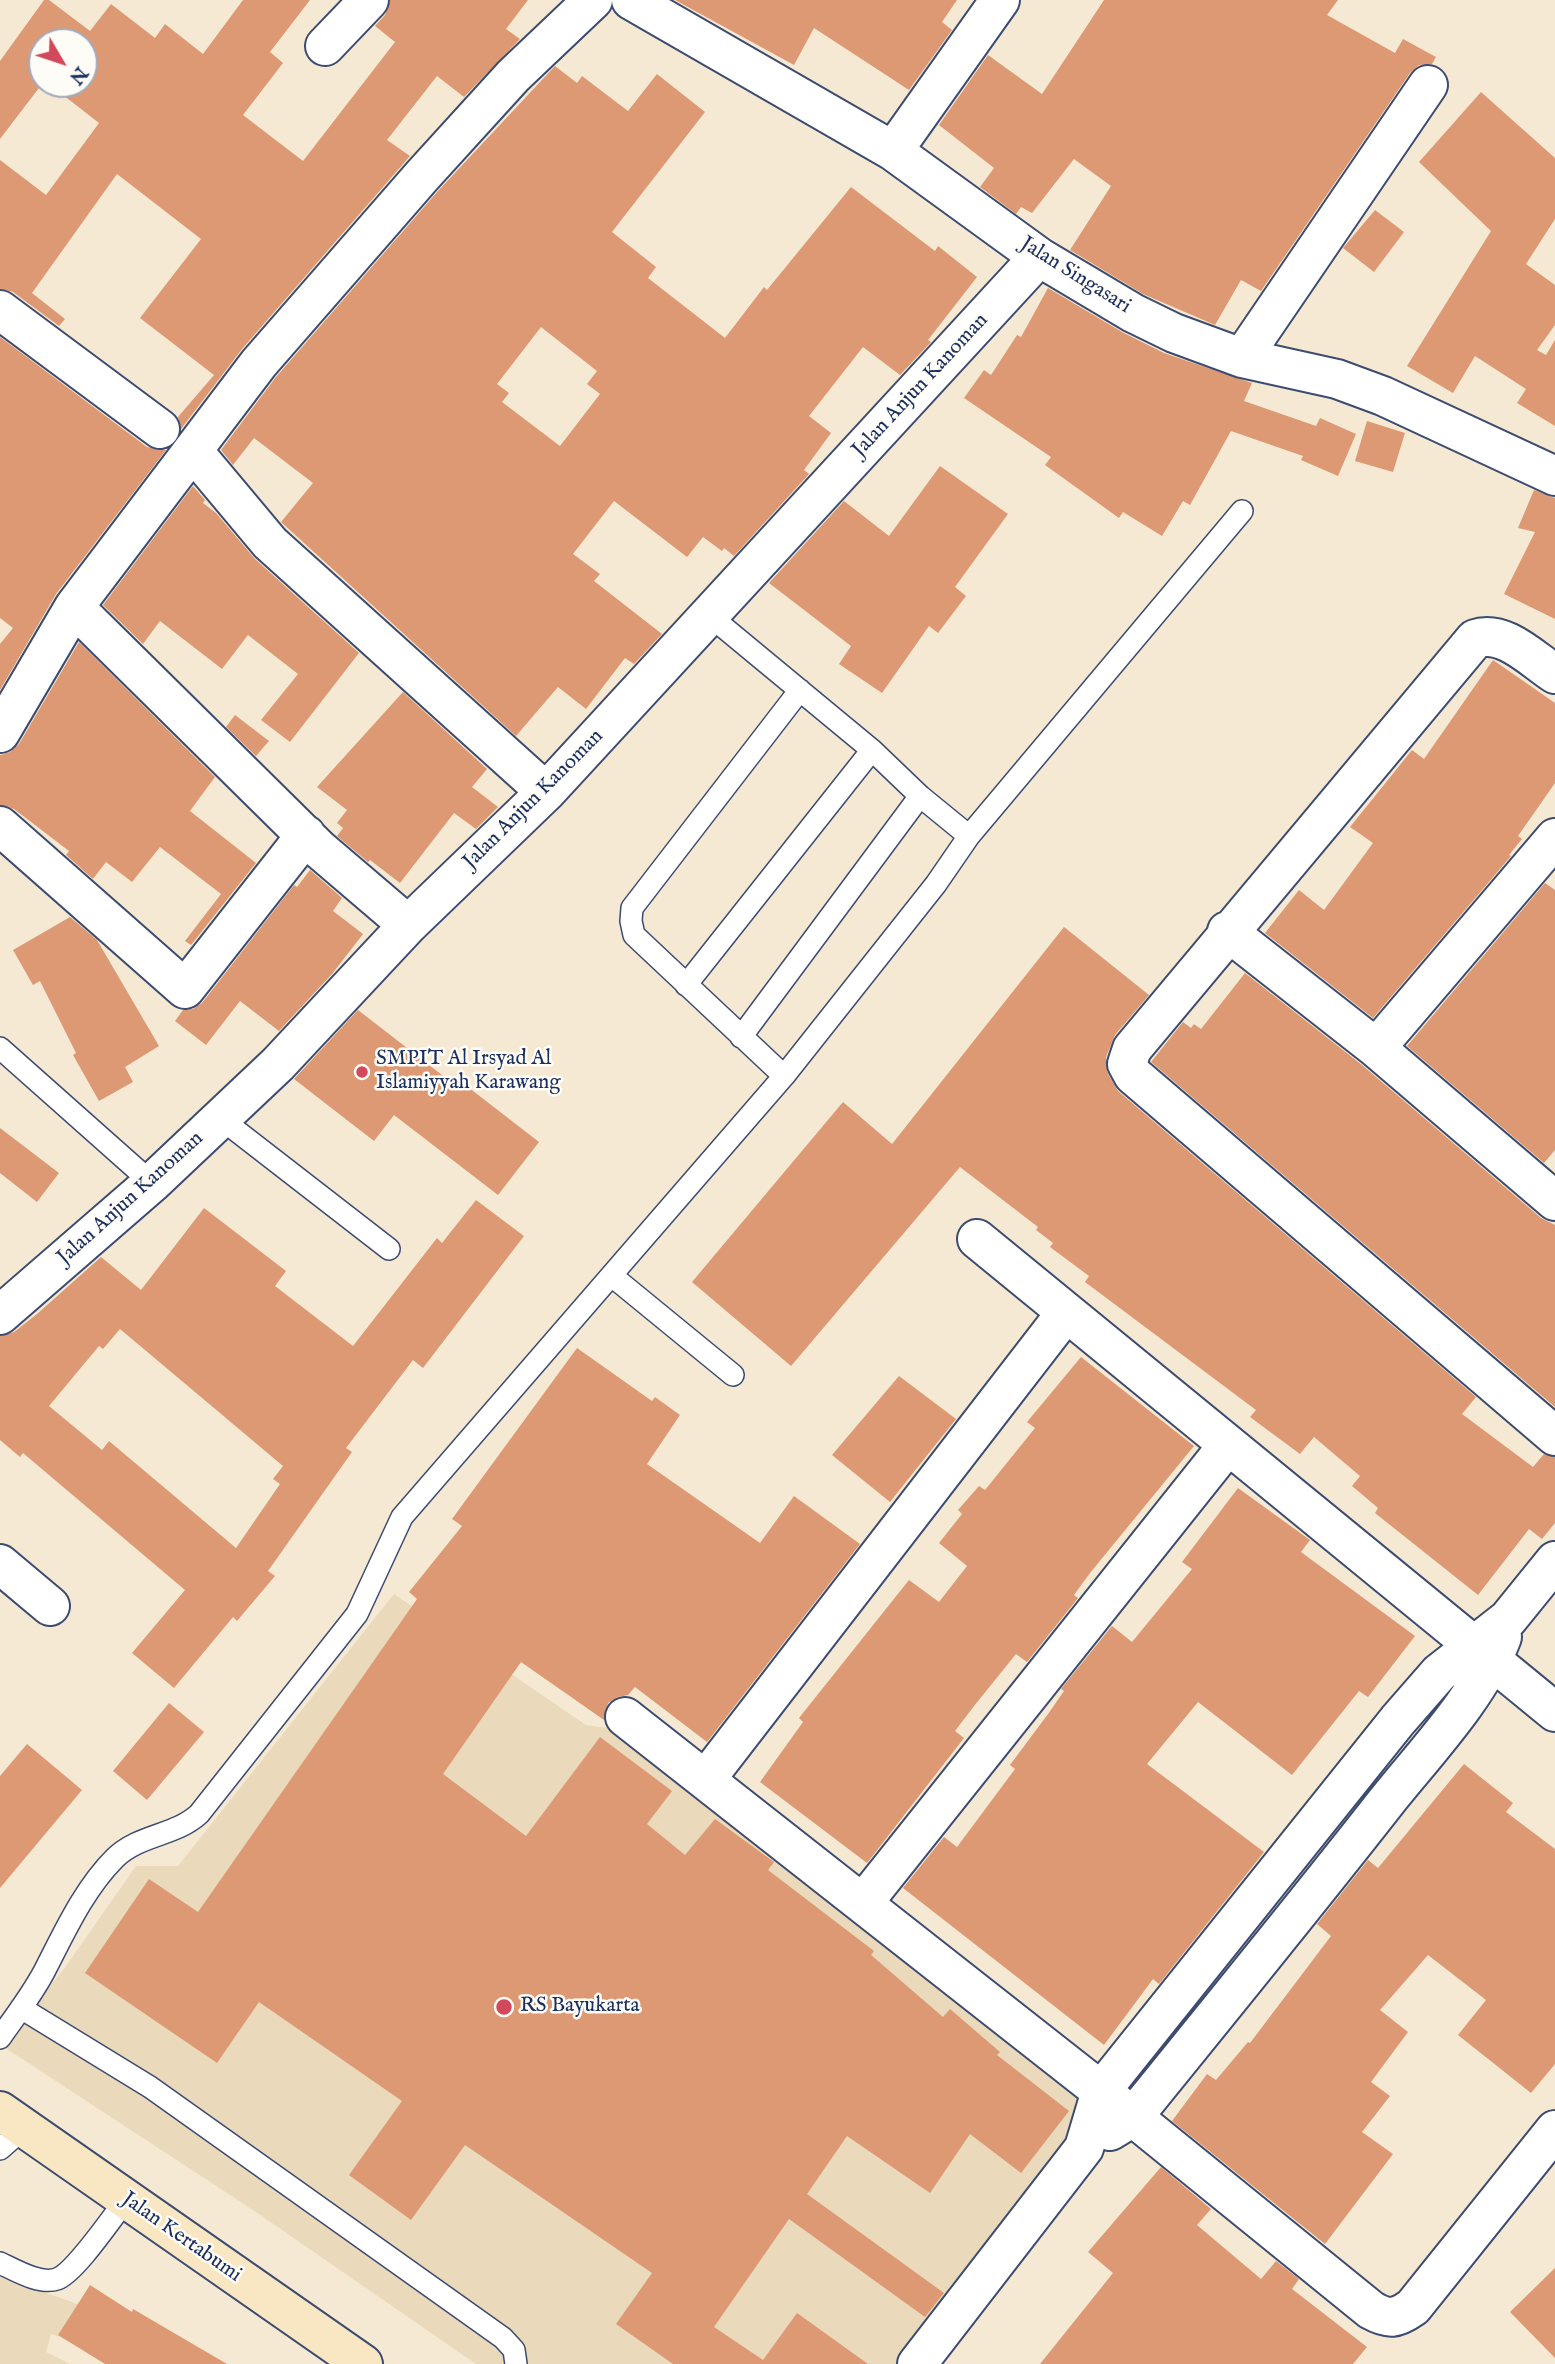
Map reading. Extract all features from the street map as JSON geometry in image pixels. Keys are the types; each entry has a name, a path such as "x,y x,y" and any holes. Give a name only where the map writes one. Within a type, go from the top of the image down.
{"main road":[{"name":"Jalan Kertabumi","path":"8,2129 126,2200 363,2364"}],"street":[{"path":"325,47 369,0"},
{"path":"0,733 74,607 259,363 513,76 593,0"},
{"name":"Jalan Singasari","path":"631,0 893,151 1039,257 1174,333 1242,358 1348,383 1555,476"},
{"path":"893,151 1000,0"},
{"path":"1242,358 1428,85"},
{"name":"Jalan Anjun Kanoman","path":"0,1315 152,1183 278,1064 408,925 546,792 1039,257"},
{"path":"0,310 160,429"},
{"path":"193,451 270,542 546,792"},
{"path":"74,607 306,835 408,925"},
{"path":"1555,674 1503,639 1489,634 1475,639 1227,931 1128,1057 1129,1070 1555,1436"},
{"path":"0,827 185,989 306,835"},
{"path":"1376,1048 1555,838"},
{"path":"1227,931 1550,1186"},
{"path":"977,1239 1065,1314 1555,1712"},
{"path":"706,1779 1065,1314"},
{"path":"863,1903 1228,1445"},
{"path":"1084,2148 1133,2117 1420,1759 1483,1652 1555,1561"},
{"path":"0,1564 50,1605"},
{"path":"931,2359 1084,2148 1101,2091 1376,1745 1439,1674 1483,1652"},
{"path":"625,1717 1101,2091 1371,2310 1387,2318 1399,2317 1413,2307 1555,2130"}],"lane":[{"path":"0,2038 46,1968 75,1912 113,1860 130,1845 149,1836 187,1825 199,1814 357,1614 402,1517 783,1076 936,884 969,836 1242,511"},
{"path":"710,616 872,750 920,796 969,836"},
{"path":"783,1076 634,935 631,921 632,908 800,690"},
{"path":"686,985 872,750"},
{"path":"741,1037 920,796"},
{"path":"0,1048 152,1183"},
{"path":"220,1118 389,1249"},
{"path":"612,1276 733,1375"},
{"path":"20,2008 150,2087 503,2338 514,2350 516,2364"},
{"path":"0,2263 42,2280 59,2279 77,2262 126,2200"}],"shaded area":[{"name":"RS Bayukarta","path":"394,1594 586,1725 608,1728 750,1833 1078,2086 1085,2111 1078,2134 903,2364 476,2364 256,2212 1,2045 64,1969 136,1866 178,1866"},
{"path":"0,2277 137,2327 117,2358 51,2334 46,2352 70,2364 0,2364"}],"building":[{"path":"44,0 49,0 86,28 28,28 28,98 31,98 0,139 0,61"},
{"path":"243,0 310,0 270,52 283,63 243,115 303,161 395,42 375,26 385,15 390,0 528,0 506,29 520,39 464,97 437,76 387,140 410,156 242,349 181,429 178,417 214,375 140,318 201,239 117,174 32,293 65,319 59,326 13,292 0,289 0,160 46,195 99,123 67,98 98,98 98,28 92,28 111,4 155,38 165,24 203,54"},
{"path":"675,0 957,0 942,22 952,30 909,90 814,28 794,65"},
{"path":"1104,0 1338,0 1327,15 1395,53 1403,39 1436,57 1432,64 1419,65 1410,73 1261,291 1241,280 1215,325 1143,294 1070,250 1111,186 1074,159 1032,213 1021,207 1016,214 980,187 994,168 939,125 988,55 1042,94"},
{"path":"555,66 577,83 582,76 628,111 657,74 705,112 612,232 656,267 648,278 725,338 764,287 767,290 851,187 935,251 938,246 977,277 928,340 931,342 900,375 863,347 809,416 831,433 804,470 809,474 734,556 703,537 687,557 614,501 573,554 600,574 594,581 662,634 634,664 625,658 586,709 558,687 516,736 281,522 313,483 254,438 233,465 221,450 276,377 438,191","holes":["541,327 597,371 587,384 600,394 560,446 502,402 509,393 497,384"]},
{"path":"1481,92 1555,158 1555,219 1526,264 1555,285 1555,325 1537,350 1546,355 1555,340 1555,426 1517,403 1526,389 1475,356 1453,393 1407,366 1491,231 1419,162"},
{"path":"1375,210 1404,232 1374,272 1343,248"},
{"path":"1048,288 1122,332 1164,353 1252,383 1244,401 1316,426 1320,418 1356,434 1338,476 1301,460 1303,456 1231,431 1190,505 1183,501 1162,536 1123,512 1119,518 1045,465 1051,457 964,398 984,370 991,375 1017,335 1021,337"},
{"path":"0,337 147,447 166,450 56,594 0,690 0,644 13,628 0,618"},
{"path":"1367,421 1405,433 1393,472 1355,461"},
{"path":"940,466 1008,514 955,587 966,596 938,633 929,626 882,693 839,664 851,646 769,583 844,501 889,536"},
{"path":"193,486 205,500 203,503 216,513 255,559 359,653 290,742 261,720 298,674 248,635 222,669 160,621 143,644 103,605"},
{"path":"1534,490 1555,498 1555,619 1504,594 1535,532 1518,528"},
{"path":"79,642 215,777 190,811 256,863 191,945 185,941 221,894 160,847 132,882 106,862 93,879 66,855 69,851 14,809 0,805 0,755 10,752 19,744"},
{"path":"1493,660 1555,703 1555,783 1518,836 1522,839 1509,855 1511,856 1373,1018 1265,933 1299,890 1324,910 1373,843 1350,827 1412,750 1424,759"},
{"path":"403,692 487,769 472,787 498,807 476,829 454,813 400,883 370,860 368,862 337,836 343,828 337,823 347,810 317,787"},
{"path":"235,715 269,741 256,756 226,727"},
{"path":"310,870 342,898 333,911 363,934 332,974 279,1031 240,1001 206,1045 175,1021 183,1010 193,1009 202,1003 294,885 297,887"},
{"path":"1545,883 1555,890 1555,1150 1544,1163 1407,1046"},
{"path":"70,917 97,940 159,1046 125,1067 133,1082 99,1101 73,1055 76,1053 40,981 33,985 13,950"},
{"path":"1064,927 1149,995 1115,1035 1106,1057 1108,1074 1118,1091 1476,1397 1462,1414 1533,1467 1544,1454 1555,1457 1555,1523 1542,1539 1529,1529 1478,1595 1375,1513 1378,1508 1352,1486 1360,1476 1314,1437 1300,1454 1250,1417 1256,1410 1085,1282 1089,1276 1050,1247 1053,1243 1036,1230 1038,1227 960,1167 791,1366 692,1282 843,1102 892,1144"},
{"path":"1245,973 1362,1065 1541,1218 1555,1225 1555,1407 1151,1062 1183,1022 1191,1028 1194,1024 1201,1029"},
{"path":"358,1010 451,1082 455,1077 539,1142 498,1195 394,1115 374,1141 294,1079"},
{"path":"0,1128 59,1173 37,1202 0,1173"},
{"path":"476,1200 524,1236 423,1368 413,1360 346,1448 352,1452 268,1571 275,1576 237,1621 233,1617 174,1688 132,1653 185,1590 23,1453 20,1457 0,1440 0,1336 14,1332 101,1257 141,1290 204,1208 286,1271 275,1286 353,1346 437,1238 442,1243","holes":["120,1329 283,1466 273,1479 280,1484 236,1548 109,1441 102,1450 49,1406 99,1346 103,1349"]},
{"name":"RS Bayukarta","path":"577,1348 652,1401 655,1397 680,1415 647,1464 760,1543 794,1496 860,1544 707,1742 635,1687 628,1695 608,1703 604,1720 521,1662 443,1774 526,1836 600,1737 672,1791 647,1824 685,1855 715,1819 774,1862 768,1870 874,1951 871,1955 943,2017 950,2009 1000,2052 997,2055 1069,2111 1021,2173 970,2134 930,2193 847,2136 807,2194 944,2293 925,2317 789,2219 714,2327 763,2360 797,2313 868,2364 673,2364 616,2324 652,2273 465,2145 411,2220 349,2175 402,2101 259,2002 217,2063 85,1973 149,1879 198,1912 417,1599 409,1592 462,1526 452,1519"},
{"path":"1081,1357 1194,1446 1090,1573 1074,1595 1078,1598 1027,1662 1016,1654 974,1706 955,1731 964,1738 867,1863 760,1782 803,1722 799,1718 909,1580 939,1602 967,1566 939,1543 962,1514 958,1510 979,1486 985,1490 1035,1428 1027,1422"},
{"path":"899,1376 956,1419 890,1502 832,1455"},
{"path":"1238,1488 1310,1540 1301,1552 1415,1636 1368,1697 1359,1691 1292,1775 1198,1702 1147,1764 1264,1852 1159,1984 1153,1979 1104,2045 903,1888 944,1837 957,1847 1015,1769 1010,1765 1064,1691 1061,1689 1112,1626 1132,1642 1192,1569 1182,1562"},
{"path":"169,1703 204,1732 147,1800 113,1771"},
{"path":"27,1744 82,1790 0,1888 0,1776"},
{"path":"1464,1764 1513,1803 1506,1812 1555,1849 1555,2064 1531,2093 1458,2035 1486,2000 1428,1955 1380,2010 1408,2032 1371,2082 1390,2096 1362,2132 1393,2154 1325,2244 1172,2121 1207,2074 1216,2080 1248,2042 1250,2043 1331,1936 1317,1924 1368,1860 1378,1868"},
{"path":"1161,2167 1211,2209 1197,2225 1261,2279 1276,2261 1299,2279 1292,2289 1367,2347 1353,2364 1040,2364 1113,2273 1088,2252"},
{"path":"1555,2268 1555,2358 1510,2312"},
{"path":"90,2285 132,2312 133,2309 227,2364 105,2364 58,2335"}],"place":[{"name":"SMPIT Al Irsyad Al Islamiyyah Karawang","path":"362,1072"},
{"name":"RS Bayukarta","path":"504,2007"}]}
